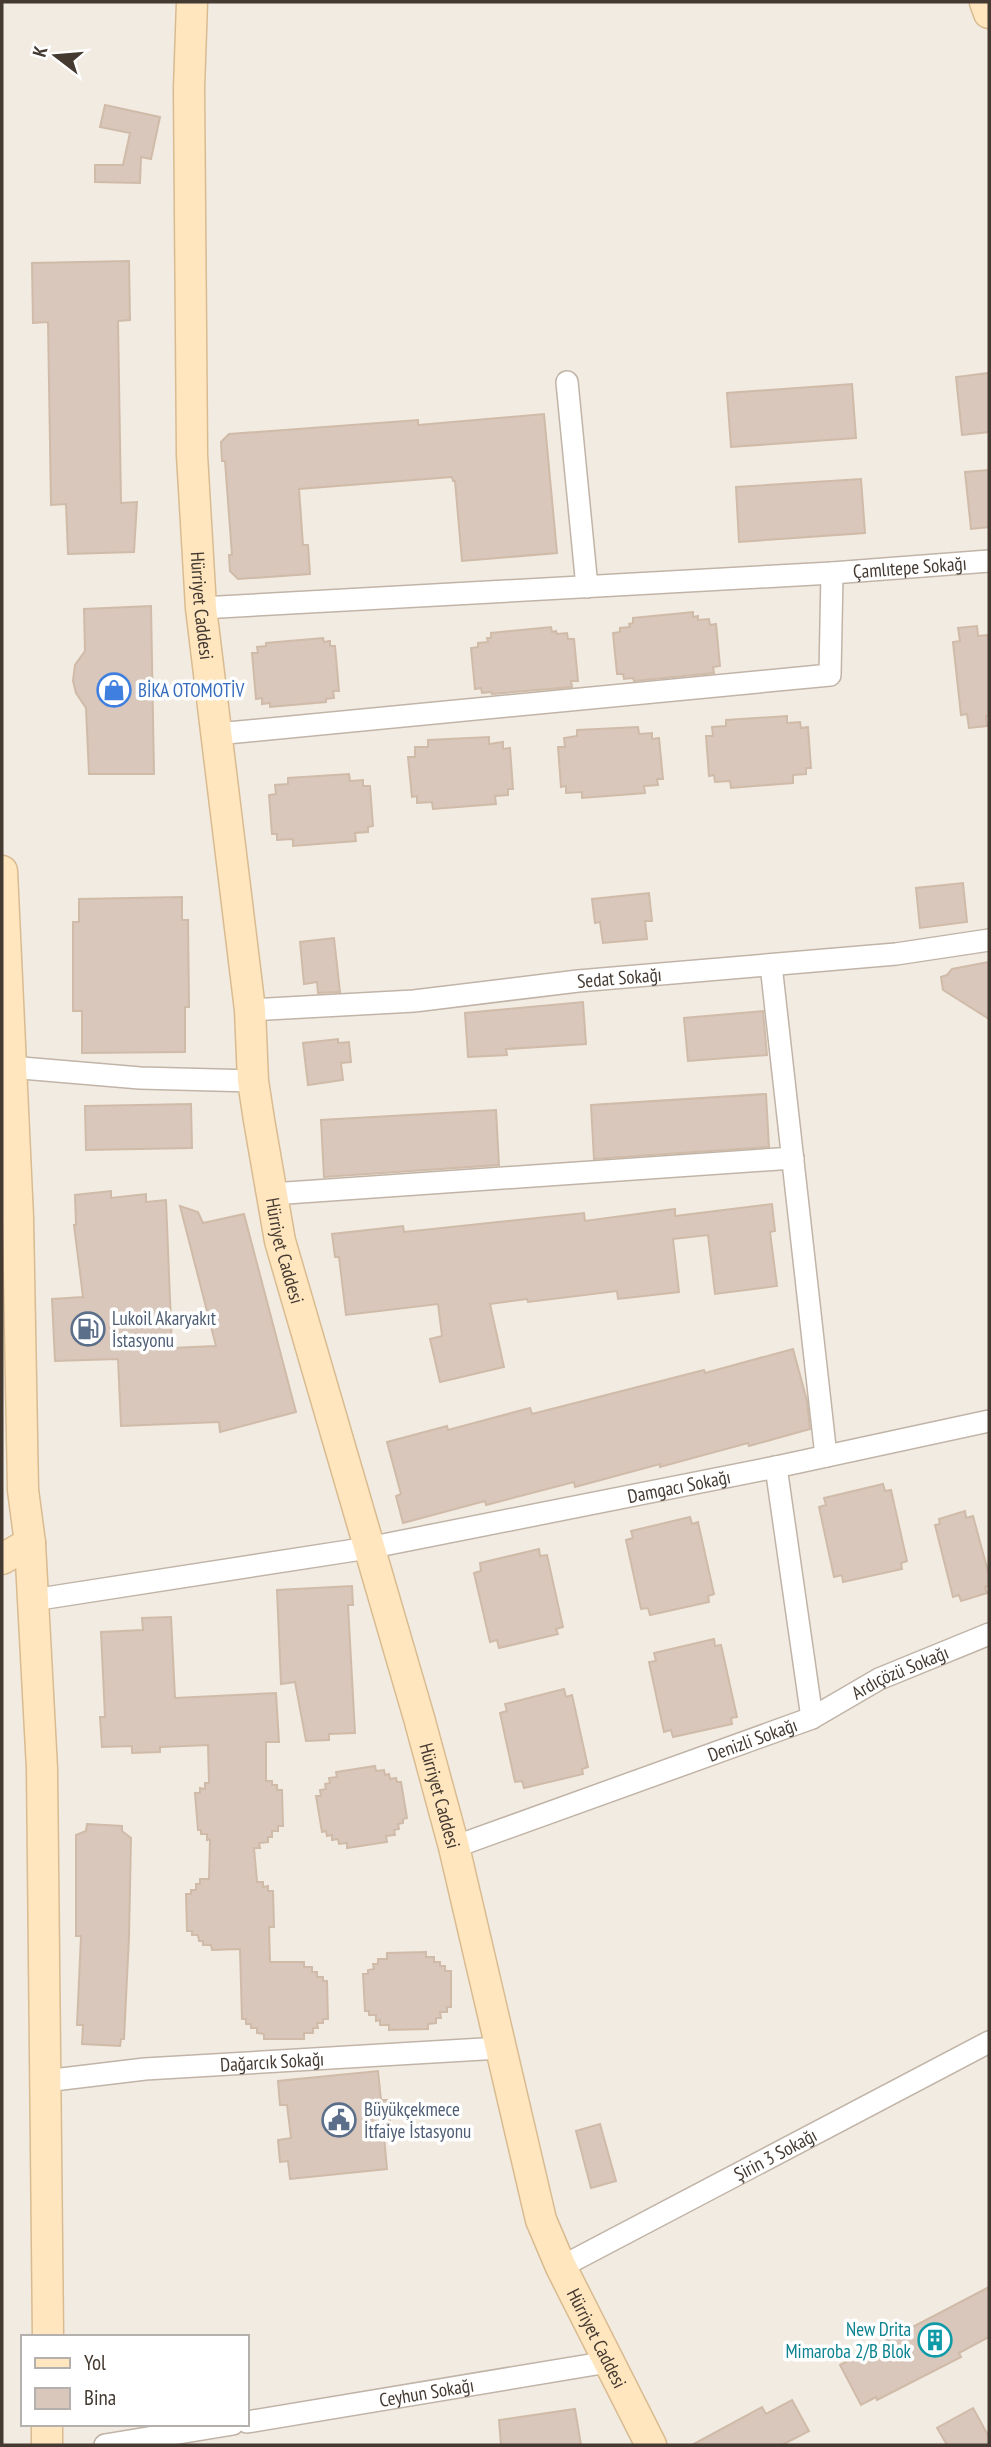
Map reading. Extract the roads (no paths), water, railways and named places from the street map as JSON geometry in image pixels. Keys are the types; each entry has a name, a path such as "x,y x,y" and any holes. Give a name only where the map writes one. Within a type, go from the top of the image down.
{"main road":[{"name":"Hürriyet Caddesi","path":"192,2 189,88 192,455 201,608 250,1010 253,1081 280,1241 454,1847 541,2220 561,2267 651,2445"},
{"path":"985,2 989,13"},
{"path":"2,871 10,1067 10,1210 23,1490 30,1544 42,1769 48,2335"},
{"path":"2,1559 30,1544"},
{"path":"47,2426 47,2445"}],"street":[{"path":"567,382 587,587"},
{"name":"Çamlıtepe Sokağı","path":"201,608 832,573 989,561"},
{"path":"217,734 830,675 832,573"},
{"name":"Sedat Sokağı","path":"250,1010 414,1001 578,981 896,954 989,940"},
{"path":"771,965 827,1456"},
{"path":"10,1067 140,1078 253,1081"},
{"path":"272,1194 793,1158"},
{"name":"Damgacı Sokağı","path":"33,1600 368,1548 776,1467 989,1421"},
{"name":"Denizli Sokağı","path":"454,1847 812,1718 776,1467"},
{"name":"Ardıçözü Sokağı","path":"812,1718 879,1679 989,1634"},
{"name":"Şirin 3 Sokağı","path":"561,2267 989,2042"},
{"name":"Dağarcık Sokağı","path":"45,2081 145,2069 500,2048"},
{"name":"Ceyhun Sokağı","path":"248,2422 608,2362"},
{"path":"105,2445 150,2442 224,2426"}],"place":[{"name":"BİKA OTOMOTİV","path":"114,690"},
{"name":"Lukoil Akaryakıt İstasyonu","path":"88,1329"},
{"name":"Büyükçekmece İtfaiye İstasyonu","path":"339,2120"},
{"name":"New Drita Mimaroba 2/B Blok","path":"935,2340"}]}
